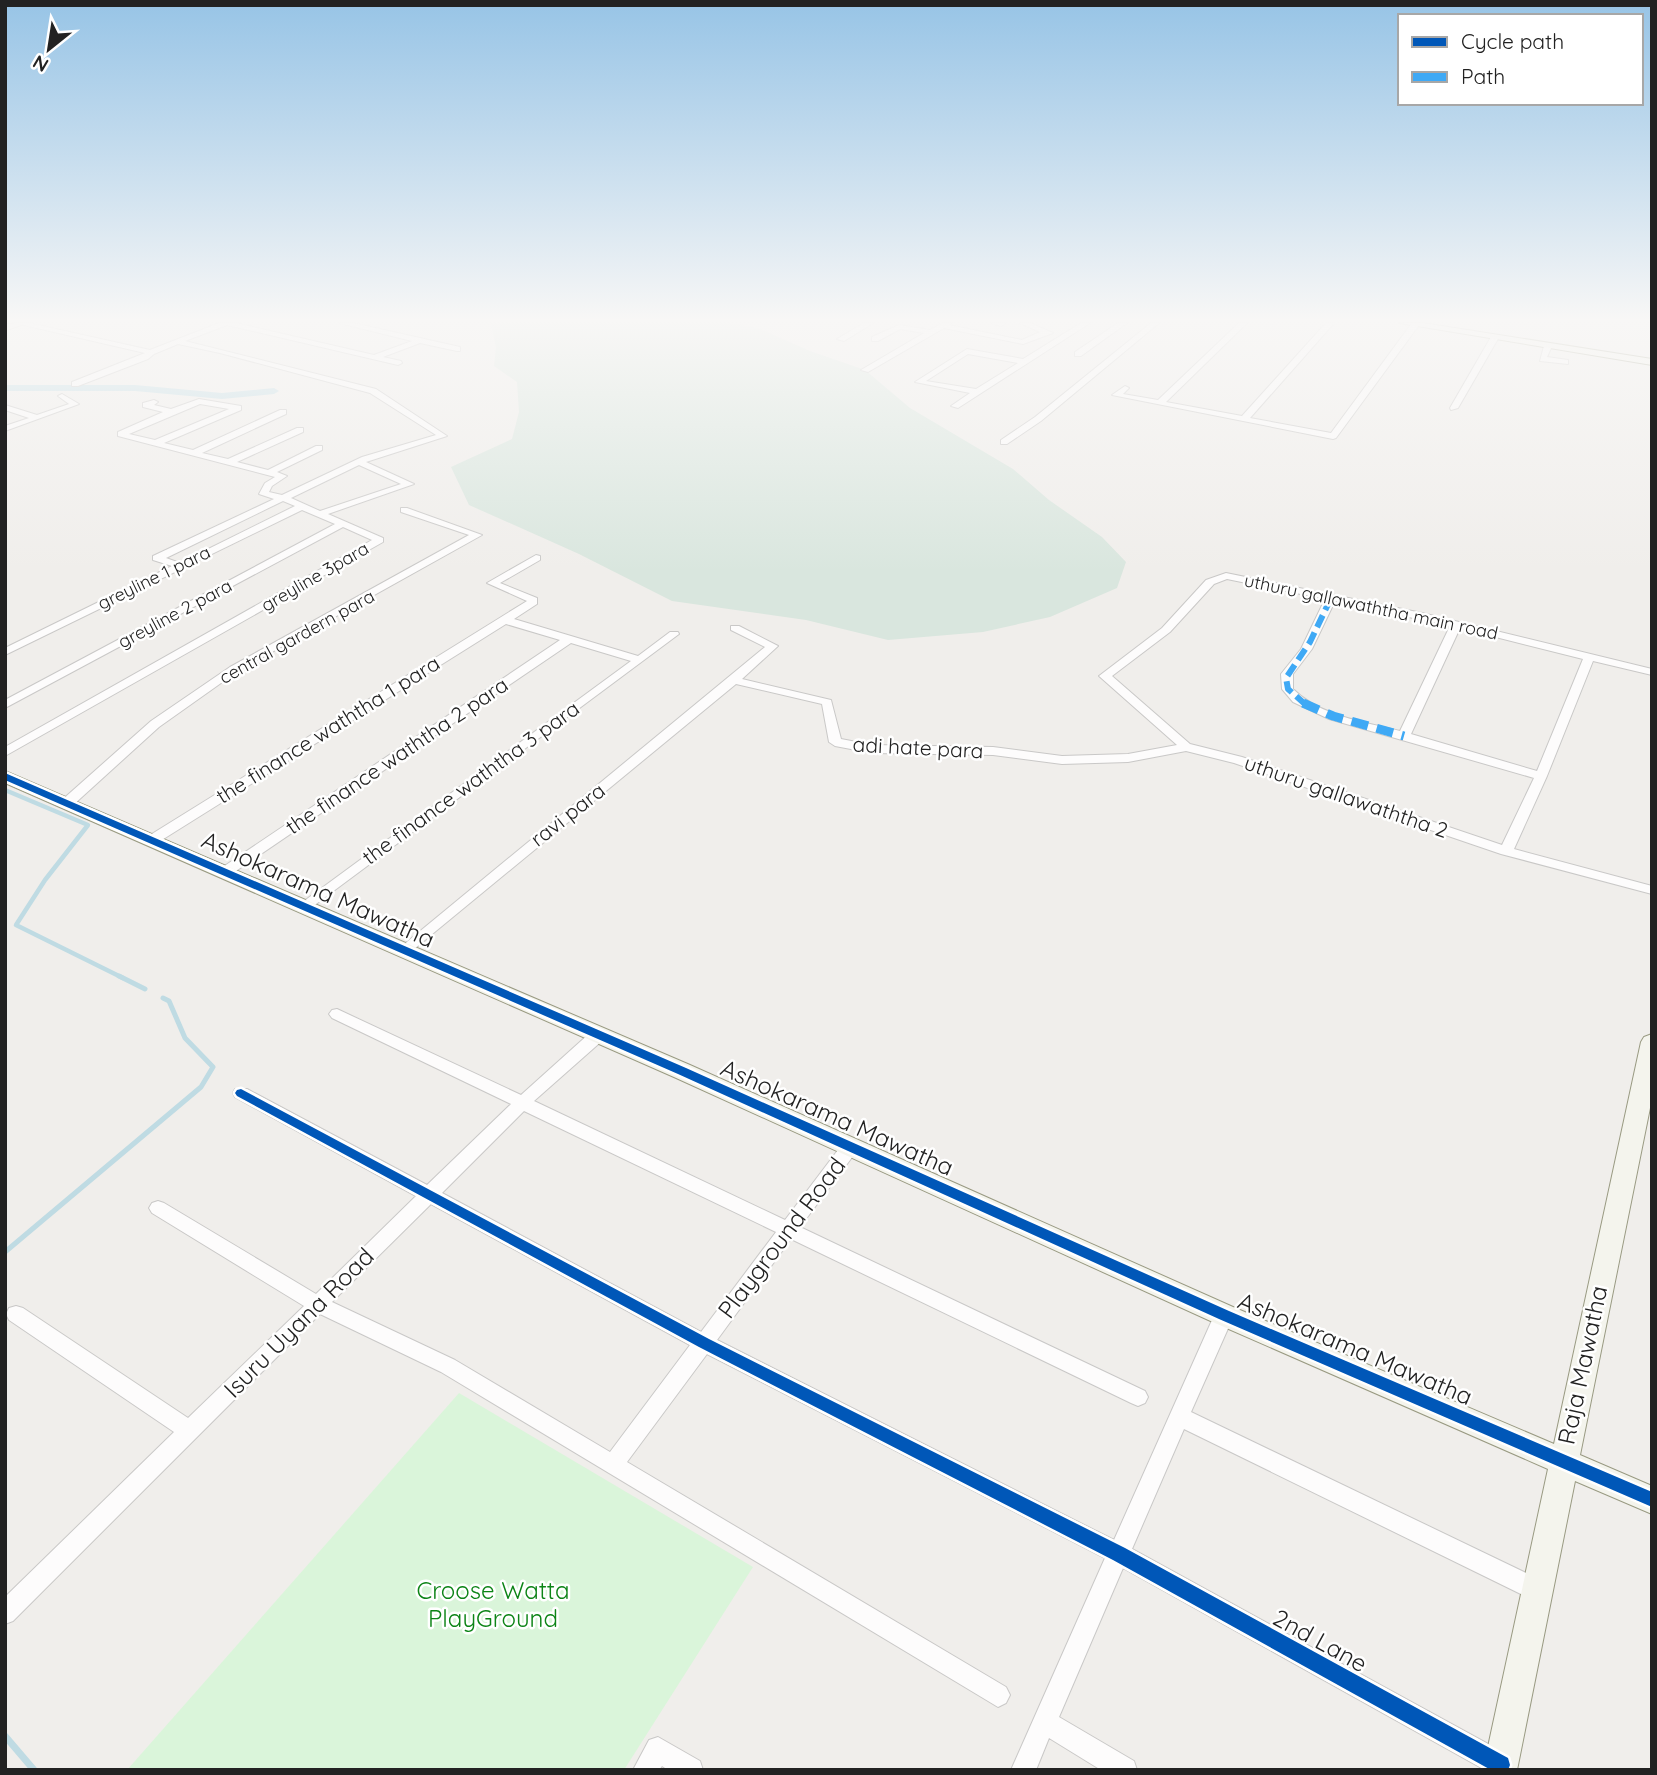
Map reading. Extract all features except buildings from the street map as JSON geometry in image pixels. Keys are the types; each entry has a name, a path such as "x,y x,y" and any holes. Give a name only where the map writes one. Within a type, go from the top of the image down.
{"street":[{"path":"5,429 70,406"},
{"path":"149,406 171,412"},
{"path":"187,406 121,434 268,472 319,448"},
{"path":"156,443 237,408 225,406"},
{"path":"180,566 158,558 358,462 443,436 396,406"},
{"path":"1004,442 1054,406"},
{"path":"1175,406 1333,436 1354,406"},
{"path":"1244,419 1256,406"},
{"path":"5,407 38,418"},
{"path":"194,453 283,412"},
{"path":"229,462 300,430"},
{"path":"321,513 408,484 358,462"},
{"name":"greyline 3para","path":"5,752 380,540 284,498 264,494 268,485 282,476 268,472"},
{"name":"greyline 1 para","path":"5,652 303,506"},
{"name":"central gardern para","path":"68,803 155,724 234,669 477,536 404,510"},
{"name":"greyline 2 para","path":"5,705 344,523"},
{"name":"the finance waththa 1 para","path":"152,840 533,602 532,598 492,583 536,558"},
{"name":"uthuru gallawaththa main road","path":"1186,747 1105,676 1166,630 1210,582 1226,576 1456,625 1652,672"},
{"path":"1331,598 1303,654 1287,674 1287,692 1298,702 1311,709 1541,776"},
{"path":"505,620 640,660"},
{"path":"1404,736 1456,625"},
{"path":"734,680 772,646 735,628"},
{"name":"the finance waththa 3 para","path":"303,907 674,634"},
{"name":"the finance waththa 2 para","path":"225,872 569,639"},
{"path":"1506,851 1541,776 1589,657"},
{"name":"adi hate para","path":"734,680 827,702 835,742 846,746 872,749 993,751 1062,760 1128,758 1186,747"},
{"name":"ravi para","path":"404,951 734,680"},
{"name":"uthuru gallawaththa 2","path":"1186,747 1238,760 1506,851 1652,890"},
{"name":"Ashokarama Mawatha","path":"5,776 850,1147 1224,1315 1652,1500"},
{"path":"337,1014 1139,1397"},
{"name":"Isuru Uyana Road","path":"5,1613 523,1102 597,1036"},
{"name":"Raja Mawatha","path":"1500,1767 1562,1461 1652,1042"},
{"name":"2nd Lane","path":"240,1093 704,1343 1119,1554 1500,1767"},
{"name":"Playground Road","path":"613,1464 850,1147"},
{"path":"158,1208 317,1304 448,1366 998,1695"},
{"path":"16,1314 190,1431"},
{"path":"1023,1770 1224,1315"},
{"path":"1180,1417 1536,1590"},
{"path":"1045,1722 1125,1770"},
{"path":"645,1770 658,1749 691,1770"}],"shaded area":[{"path":"519,406 907,406 1013,469 1049,500 1102,537 1126,562 1117,588 1050,617 983,632 888,640 806,620 672,601 579,554 469,505 451,467 512,439"}],"green space":[{"name":"Croose Watta PlayGround","path":"459,1393 753,1567 624,1770 127,1770"}],"waterway":[{"path":"5,790 88,825 45,880 16,925 123,978"},
{"path":"119,976 123,978"},
{"path":"123,978 145,989"},
{"path":"5,1252 201,1087 213,1067 185,1038 169,1001 163,998"},
{"path":"5,1736 34,1770"}],"marked path":[{"path":"1331,598 1302,656 1287,674 1288,689 1297,700 1313,709 1404,736"}],"cycle path":[{"path":"5,776 682,1071 1224,1315 1652,1500"},
{"path":"241,1093 704,1343 1119,1554 1501,1765"}]}
